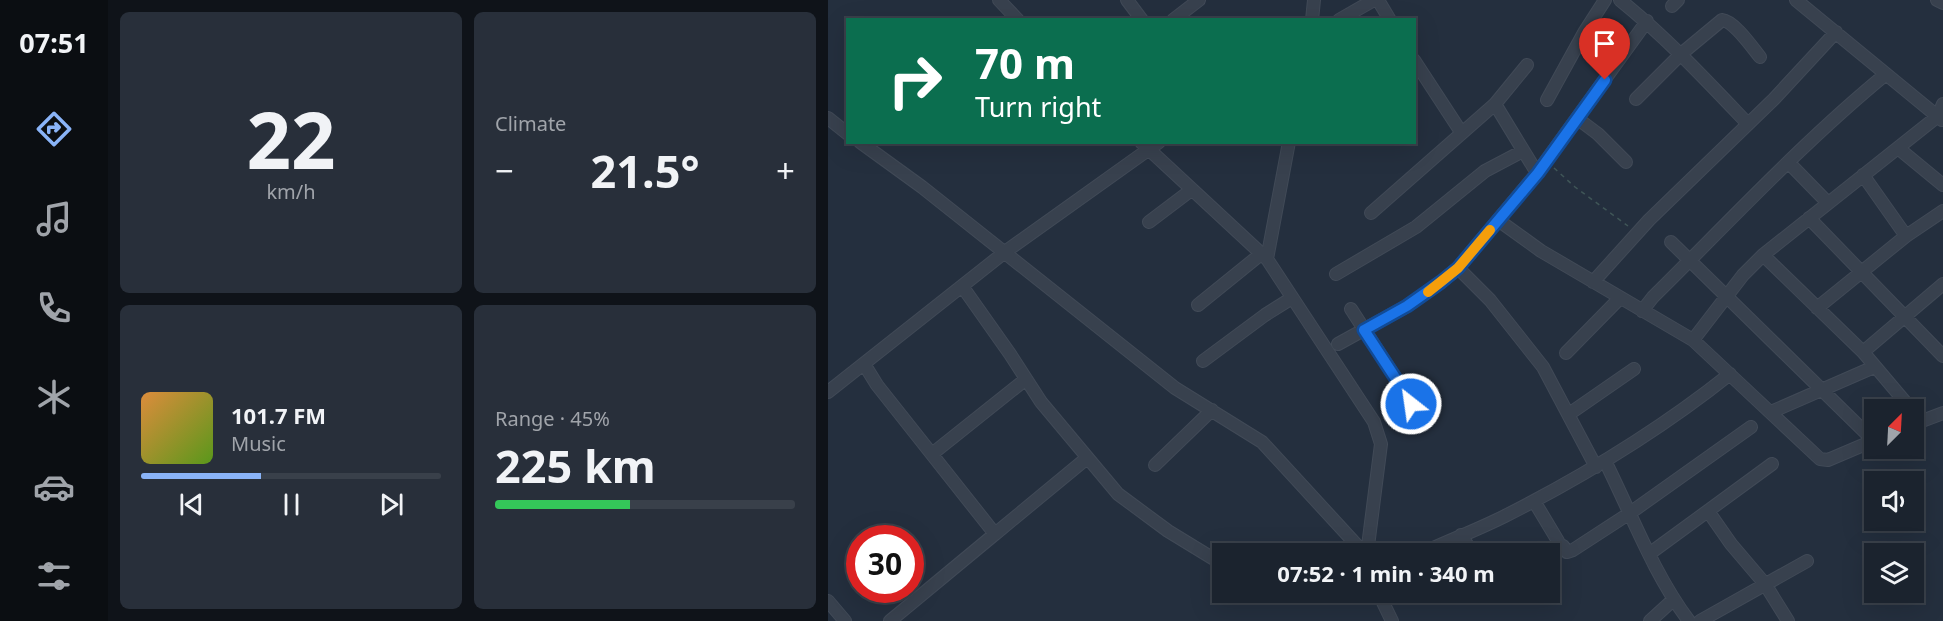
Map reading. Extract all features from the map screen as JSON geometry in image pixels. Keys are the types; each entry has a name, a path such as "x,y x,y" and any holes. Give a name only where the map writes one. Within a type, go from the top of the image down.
{"street":[{"path":"999,0 1016,18"},
{"path":"1127,0 1140,18"},
{"path":"1176,18 1199,0"},
{"path":"1312,18 1314,0"},
{"path":"1343,18 1376,0 1389,18"},
{"path":"1547,100 1605,0"},
{"path":"1620,0 1647,21 1748,124"},
{"path":"1796,0 1940,118"},
{"path":"1937,0 1943,3"},
{"path":"1636,99 1681,54 1722,20 1732,25 1760,57"},
{"path":"1338,344 1407,306 1458,268 1538,173 1647,21"},
{"path":"1593,282 1636,234 1774,99 1836,32"},
{"path":"1416,63 1461,132"},
{"path":"1371,213 1495,104 1527,65"},
{"path":"1642,311 1653,297 1788,162 1857,97 1886,74"},
{"path":"1495,104 1538,173"},
{"path":"1693,340 1743,275 1763,255 1940,118 1943,104"},
{"path":"828,118 846,132"},
{"path":"1578,119 1598,134 1626,162"},
{"path":"863,144 922,187 1175,388 1262,442 1356,543"},
{"path":"1198,305 1264,257 1289,144"},
{"path":"828,392 1005,252 1145,146 1264,257 1374,422 1381,444 1368,543"},
{"path":"1899,148 1943,185"},
{"path":"1336,274 1416,227 1485,171 1523,151"},
{"path":"1788,162 1828,203"},
{"path":"1863,176 1906,236"},
{"path":"1149,222 1191,191"},
{"path":"1817,308 1906,236 1943,211"},
{"path":"1809,218 1943,356"},
{"path":"1498,220 1541,251 1693,340 1824,460 1864,444"},
{"path":"1671,242 1864,430"},
{"path":"1763,255 1863,352 1901,399"},
{"path":"1458,268 1490,300 1543,367 1630,513 1673,600 1689,621"},
{"path":"1863,352 1943,284"},
{"path":"962,286 1041,402 1118,494 1168,531 1212,558"},
{"path":"1203,361 1292,298"},
{"path":"1566,353 1620,298"},
{"path":"1351,309 1411,404"},
{"path":"864,364 995,534"},
{"path":"1771,412 1874,367"},
{"path":"1569,414 1634,369"},
{"path":"1444,543 1534,501 1600,464 1661,424 1730,374"},
{"path":"932,454 1026,379"},
{"path":"1155,465 1212,410"},
{"path":"1924,415 1943,413"},
{"path":"1560,545 1569,552 1630,513 1752,428"},
{"path":"890,621 1087,458"},
{"path":"1649,554 1772,464"},
{"path":"1534,501 1557,543"},
{"path":"1708,511 1731,544 1766,584 1788,621"},
{"path":"1461,535 1466,543"},
{"path":"1700,621 1807,561"},
{"path":"1650,621 1673,600"},
{"path":"828,601 845,621"},
{"path":"1383,603 1392,621"}],"path":[{"path":"1546,161 1575,187 1636,234"}],"slow traffic":[{"path":"1428,292 1458,268 1490,230"}],"route":[{"path":"1411,404 1364,330 1407,306 1458,268 1538,173 1605,80"}]}
